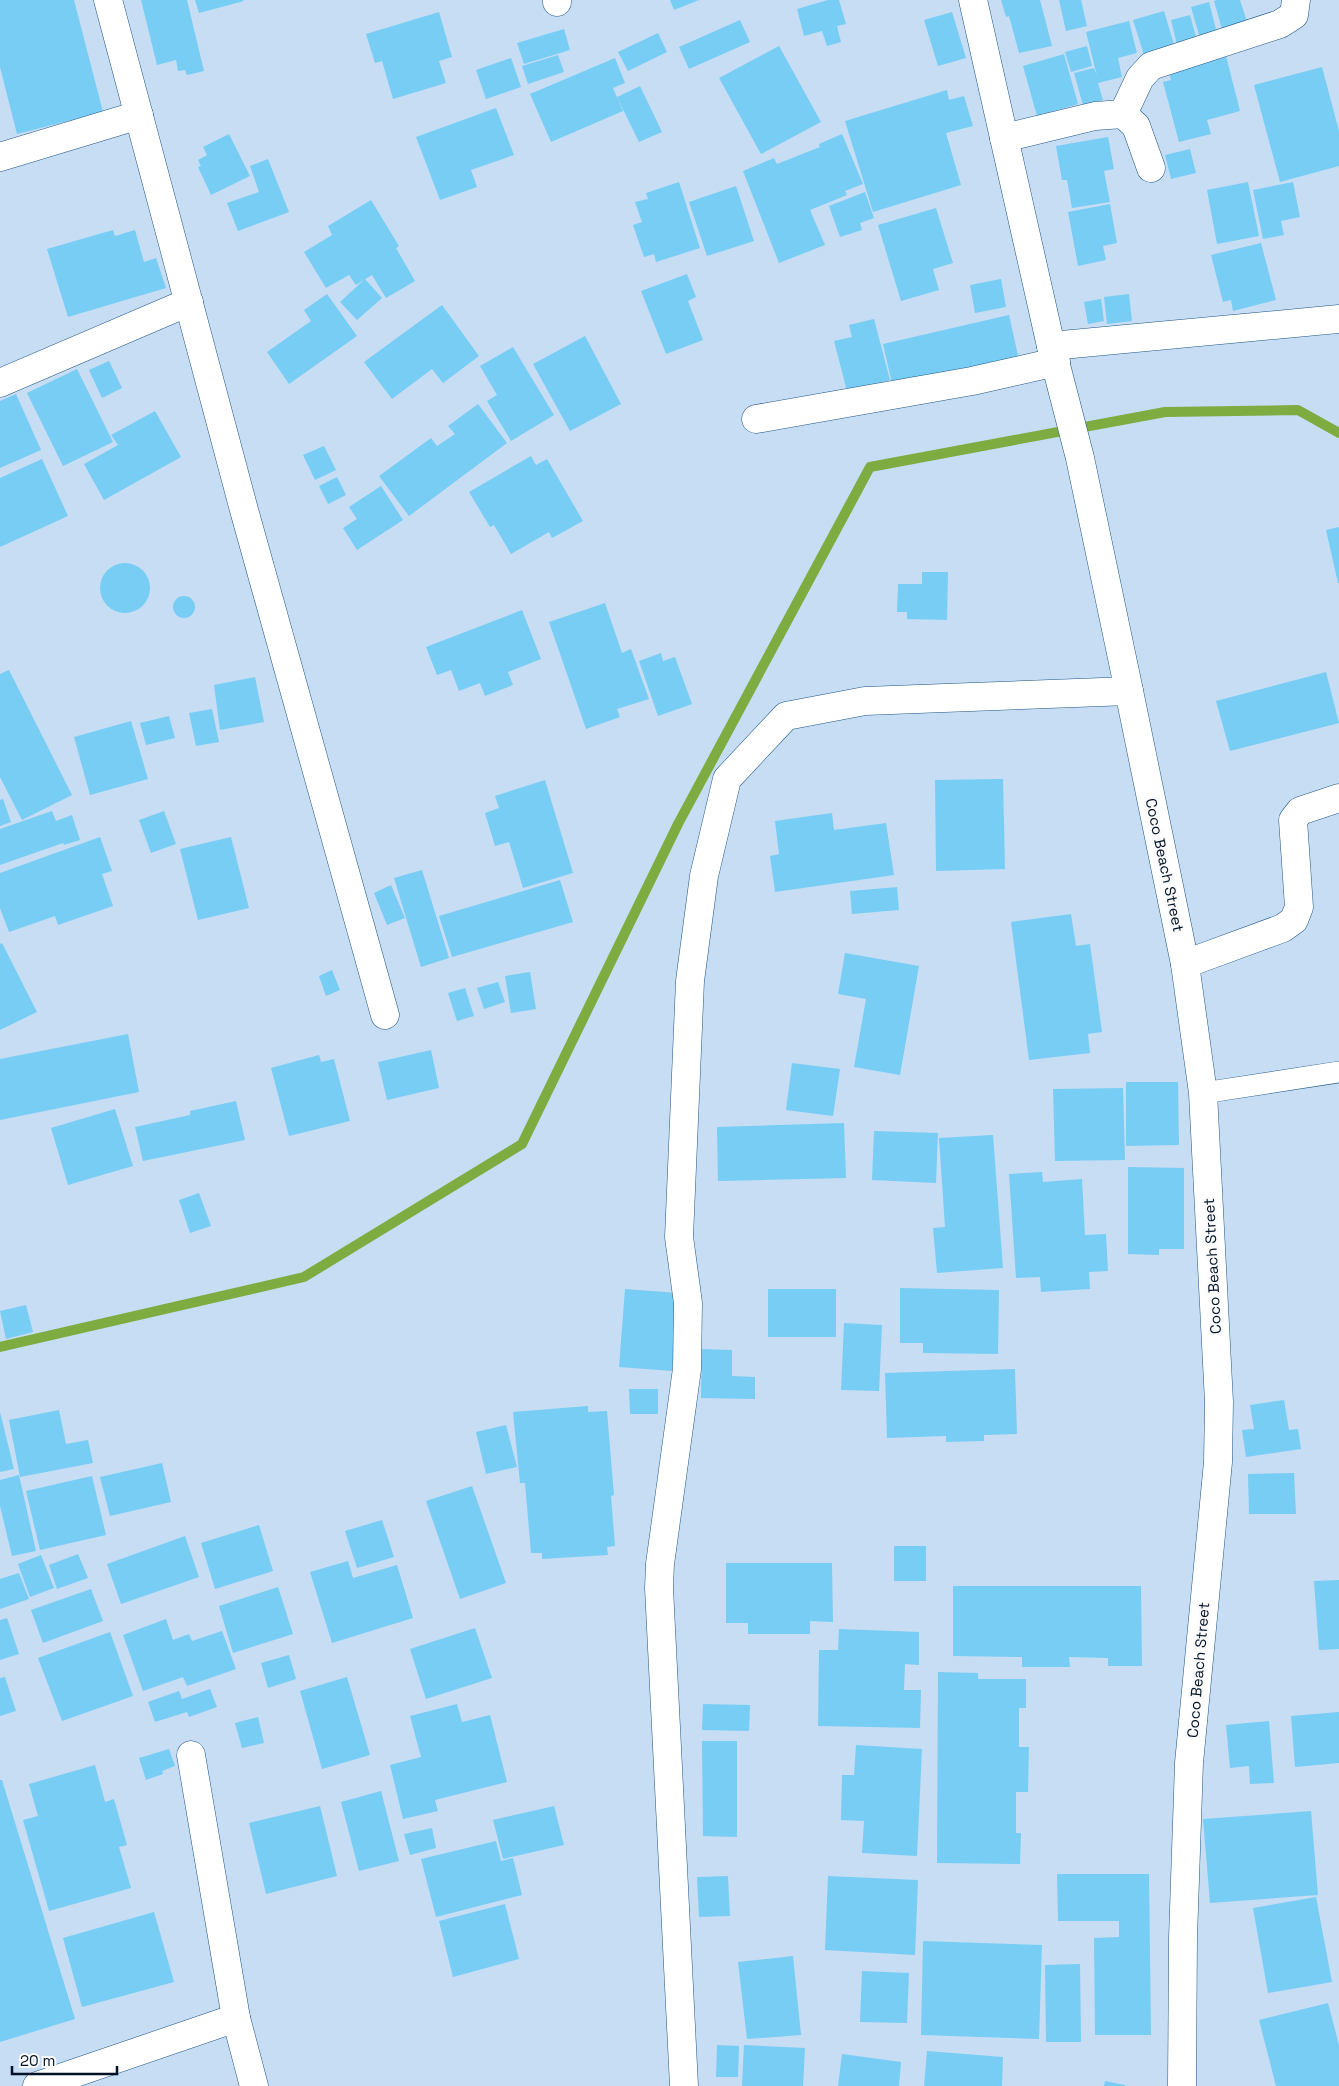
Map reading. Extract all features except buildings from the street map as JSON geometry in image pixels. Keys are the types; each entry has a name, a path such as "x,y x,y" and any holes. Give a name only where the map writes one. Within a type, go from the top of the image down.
{"street":[{"path":"108,0 244,510 385,1015"},
{"name":"Coco Beach Street","path":"973,0 1055,361 1080,458 1185,964 1203,1092 1218,1392 1218,1462 1189,1763 1183,1938 1182,2086"},
{"path":"1123,114 1140,78 1150,66 1280,24 1294,15 1296,0"},
{"path":"1004,138 1095,116 1123,114 1136,126 1151,168"},
{"path":"0,157 139,115"},
{"path":"0,383 189,302"},
{"path":"756,419 972,381 1055,361 1339,319"},
{"path":"684,2086 659,1588 660,1564 687,1368 688,1303 680,1237 690,981 704,876 727,779 786,716 865,701 1129,691"},
{"path":"1185,964 1283,928 1294,920 1299,908 1293,820 1300,811 1339,798"},
{"path":"191,1755 236,2018 254,2086"},
{"path":"37,2086 236,2018"}],"lane":[{"path":"1203,1092 1339,1072"}],"waterway":[{"path":"0,1347 304,1277 522,1144 678,824 870,467 1165,412 1298,410 1339,433"}]}
